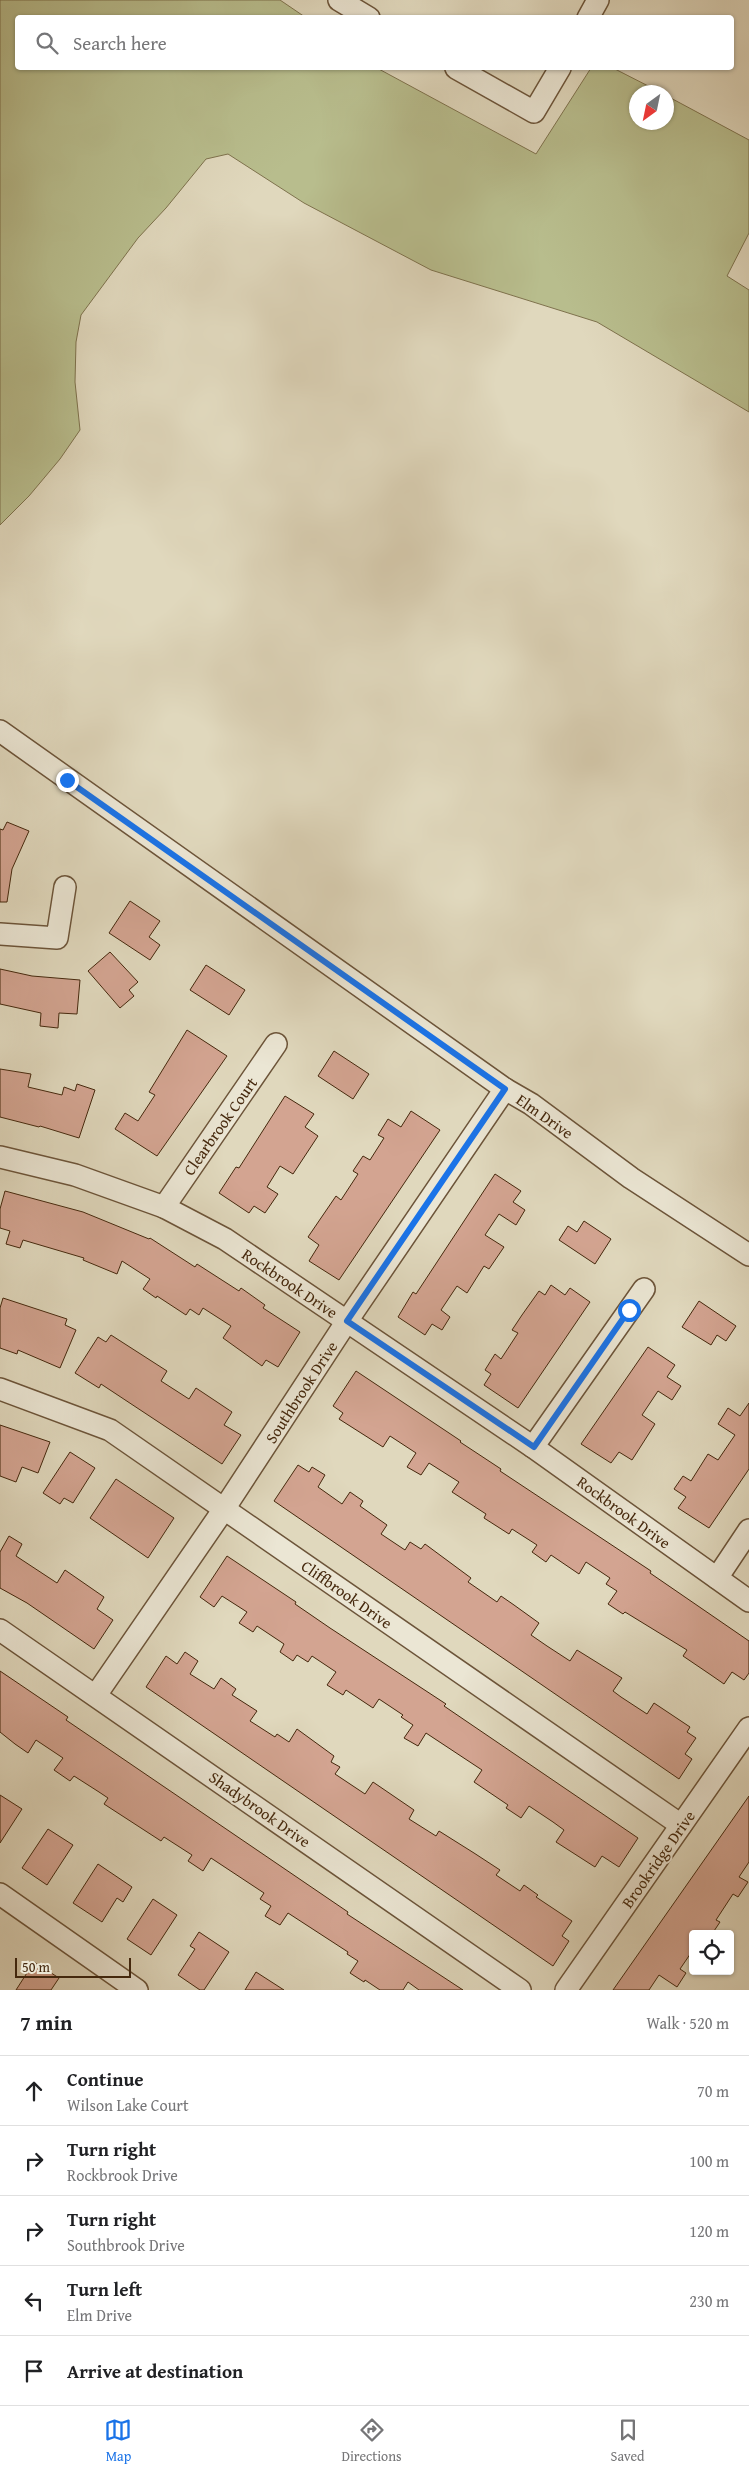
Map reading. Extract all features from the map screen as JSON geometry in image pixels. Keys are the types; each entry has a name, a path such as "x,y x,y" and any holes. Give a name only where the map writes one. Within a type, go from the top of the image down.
{"street":[{"path":"339,0 365,15"},
{"path":"590,15 598,0"},
{"path":"460,70 534,112 559,70"},
{"name":"Elm Drive","path":"0,731 505,1089 531,1104 631,1178 749,1256"},
{"path":"0,934 57,938 65,886"},
{"name":"Clearbrook Court","path":"164,1207 276,1044"},
{"name":"Southbrook Drive","path":"96,1694 224,1509 347,1321 505,1089"},
{"name":"Rockbrook Drive","path":"0,1156 75,1175 164,1207 225,1239 534,1447 749,1601"},
{"path":"534,1447 644,1289"},
{"name":"Cliffbrook Drive","path":"0,1389 110,1430 681,1825"},
{"path":"717,1578 749,1530"},
{"name":"Shadybrook Drive","path":"0,1630 96,1694 520,1990"},
{"name":"Brookridge Drive","path":"566,1990 749,1728"},
{"path":"0,1894 137,1990"}],"green space":[{"path":"0,0 280,0 302,15 15,15 15,70 381,70 536,154 590,70 617,70 646,85 629,85 629,130 674,130 674,100 749,140 749,233 727,276 749,290 749,412 597,322 431,270 304,203 228,154 206,159 166,208 138,238 81,315 76,342 75,382 80,430 60,459 29,496 0,525"}],"building":[{"path":"7,822 29,831 12,869 7,902 0,902 0,829 3,830"},
{"path":"130,901 160,921 149,937 160,945 150,960 109,933"},
{"path":"110,952 138,982 129,990 134,996 120,1008 88,971"},
{"path":"206,965 245,990 229,1015 190,990"},
{"path":"0,969 32,976 80,980 77,1014 59,1013 58,1028 40,1026 41,1013 0,1004"},
{"path":"187,1030 227,1056 157,1156 115,1129 125,1113 138,1121 155,1095 149,1092"},
{"path":"334,1051 369,1074 353,1099 318,1076"},
{"path":"0,1069 31,1074 28,1087 62,1095 64,1087 75,1091 77,1084 95,1090 79,1138 40,1126 0,1117"},
{"path":"285,1096 314,1114 305,1127 318,1136 293,1174 280,1166 267,1187 278,1194 265,1213 254,1206 249,1213 219,1193 236,1167 239,1168"},
{"path":"411,1111 440,1130 339,1280 309,1261 319,1245 308,1237 336,1196 341,1200 358,1174 353,1171 363,1156 370,1160 384,1138 378,1135 388,1119 401,1127"},
{"path":"495,1174 521,1191 513,1202 525,1210 516,1225 499,1214 485,1235 504,1247 489,1269 484,1266 467,1293 457,1286 441,1310 450,1317 442,1330 432,1324 425,1335 398,1317 413,1292 416,1294"},
{"path":"5,1191 83,1212 150,1238 195,1267 197,1264 239,1291 241,1288 265,1305 263,1308 300,1332 278,1367 266,1360 262,1366 223,1338 231,1326 203,1308 199,1315 190,1309 186,1315 157,1296 156,1298 143,1289 150,1279 122,1261 117,1274 83,1260 84,1258 23,1240 20,1248 6,1244 10,1231 0,1228 0,1209"},
{"path":"584,1221 611,1239 595,1264 559,1240 568,1226 577,1232"},
{"path":"551,1285 565,1295 570,1288 590,1302 518,1408 484,1385 491,1374 485,1370 495,1354 501,1359 518,1333 512,1330 522,1315 539,1291 545,1295"},
{"path":"3,1298 67,1319 65,1325 76,1330 60,1368 18,1350 17,1354 0,1348 0,1308"},
{"path":"699,1301 736,1326 726,1341 717,1335 711,1345 682,1327"},
{"path":"111,1335 167,1371 161,1381 189,1399 196,1388 232,1412 224,1425 241,1435 222,1464 101,1384 99,1388 75,1373 98,1337 106,1342"},
{"path":"648,1347 675,1365 667,1377 681,1386 672,1400 658,1391 642,1415 655,1424 632,1460 619,1452 611,1463 581,1444"},
{"path":"356,1371 461,1441 501,1469 500,1471 651,1571 650,1573 749,1641 749,1673 744,1680 732,1672 724,1684 683,1656 687,1650 625,1612 623,1614 608,1604 617,1591 606,1584 610,1578 586,1562 579,1574 551,1555 546,1562 532,1552 537,1545 512,1529 509,1534 484,1518 486,1514 452,1492 459,1482 429,1463 421,1475 407,1467 416,1453 390,1436 383,1447 339,1419 343,1413 333,1406"},
{"path":"749,1403 749,1469 709,1528 678,1508 686,1497 674,1489 683,1476 691,1481 708,1454 718,1460 735,1435 718,1424 728,1408 740,1416"},
{"path":"0,1425 50,1442 38,1473 22,1467 16,1482 0,1476"},
{"path":"70,1452 95,1468 73,1503 64,1498 60,1504 43,1493"},
{"path":"298,1465 309,1472 312,1467 325,1475 318,1487 342,1504 350,1492 363,1501 360,1506 387,1525 381,1534 405,1550 410,1542 421,1549 425,1544 471,1578 468,1582 497,1602 501,1596 539,1623 531,1635 547,1646 570,1661 577,1650 622,1678 613,1691 621,1697 647,1714 654,1703 690,1727 687,1732 696,1738 685,1754 692,1759 679,1779 274,1501"},
{"path":"116,1479 174,1518 148,1558 90,1518"},
{"path":"9,1536 22,1544 16,1556 57,1583 65,1570 104,1597 97,1609 113,1620 94,1649 27,1603 0,1588 0,1552"},
{"path":"227,1556 296,1602 295,1604 330,1628 446,1704 444,1706 638,1838 619,1867 602,1856 595,1867 556,1842 564,1830 529,1806 521,1818 506,1808 508,1805 474,1782 482,1770 426,1733 418,1746 404,1738 413,1725 401,1717 403,1715 379,1699 373,1708 346,1690 343,1695 327,1685 336,1672 312,1656 308,1662 297,1655 293,1661 280,1652 284,1644 257,1626 253,1632 239,1623 247,1612 222,1596 214,1607 200,1597"},
{"path":"185,1652 198,1661 190,1674 214,1689 221,1678 236,1689 232,1695 257,1711 250,1721 275,1737 277,1734 289,1742 297,1729 334,1756 331,1762 340,1767 335,1774 365,1794 373,1782 414,1810 409,1819 436,1836 439,1831 500,1870 496,1875 520,1891 524,1885 538,1895 536,1897 572,1921 562,1936 569,1941 553,1966 146,1687 166,1656 177,1664"},
{"path":"0,1671 68,1717 66,1720 348,1912 347,1914 463,1990 419,1990 408,1982 403,1990 380,1990 365,1980 364,1982 350,1973 358,1961 347,1954 348,1952 288,1913 280,1925 265,1916 271,1906 260,1899 264,1893 211,1858 203,1871 188,1861 192,1855 164,1837 161,1841 104,1804 108,1798 74,1776 70,1781 54,1770 63,1758 36,1740 28,1753 0,1732"},
{"path":"0,1795 22,1809 0,1843"},
{"path":"749,1796 749,1862 739,1877 748,1882 738,1897 733,1894 716,1920 720,1922 715,1930 689,1930 689,1956 680,1969 686,1973 677,1987 659,1975 649,1990 613,1990"},
{"path":"48,1829 73,1845 47,1885 22,1868"},
{"path":"98,1864 132,1887 123,1902 117,1898 102,1922 73,1903"},
{"path":"153,1899 177,1915 151,1955 127,1939"},
{"path":"199,1932 229,1952 204,1990 200,1990 178,1975 195,1949 190,1946"},
{"path":"34,1962 59,1978 51,1990 16,1990"},
{"path":"256,1972 284,1990 245,1990"}],"route":[{"path":"67,780 505,1089 347,1321 534,1447 629,1310"}]}
